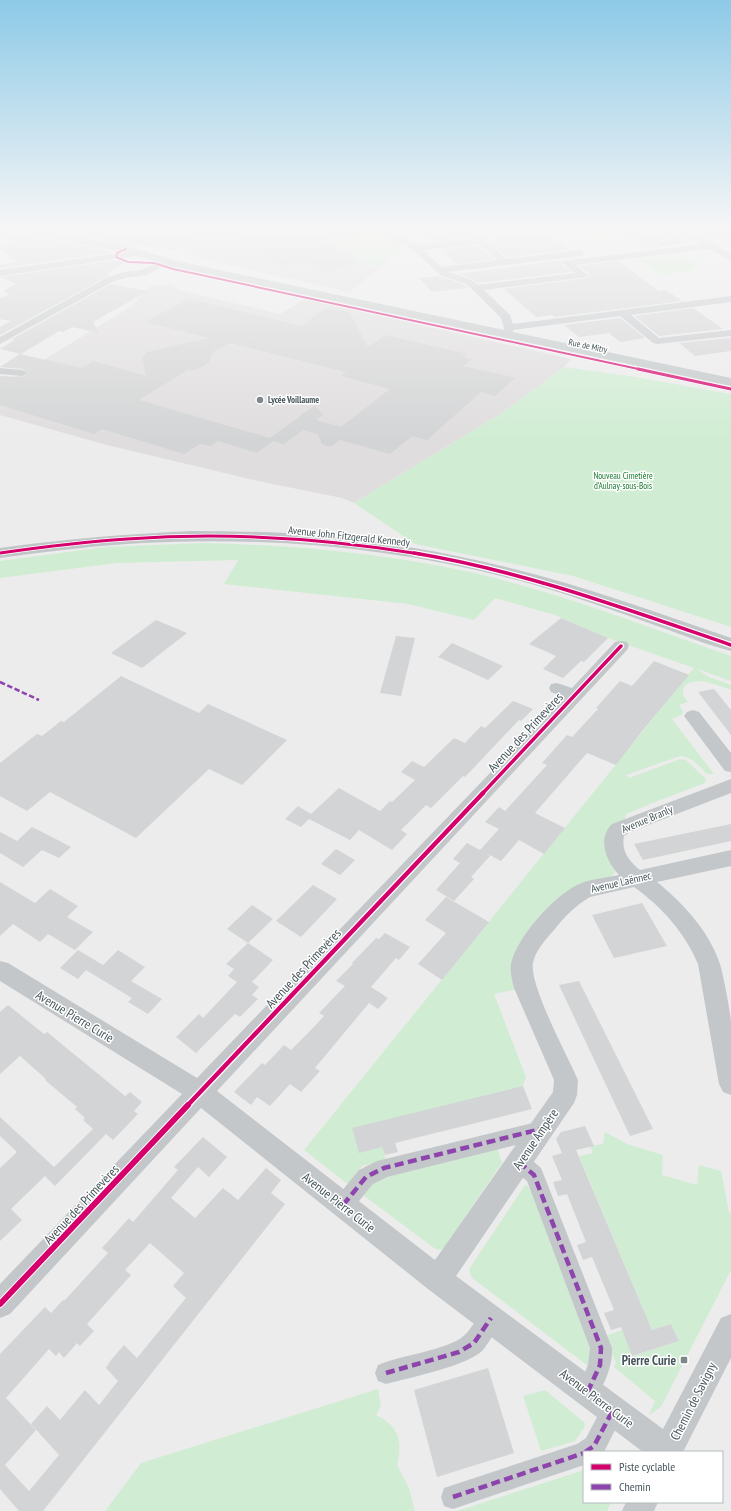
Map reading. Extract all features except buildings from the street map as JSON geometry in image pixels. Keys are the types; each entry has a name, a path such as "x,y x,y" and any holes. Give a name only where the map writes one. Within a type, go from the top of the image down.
{"main road":[{"name":"Rue de Mitry","path":"343,299 731,376"},
{"name":"Rue de Mitry","path":"508,332 731,382"},
{"name":"Avenue John Fitzgerald Kennedy","path":"0,553 73,543 175,536 260,536 339,542 408,551 507,572 570,591 731,646"}],"street":[{"path":"0,341 76,299"},
{"path":"487,299 506,317 508,332 622,313 731,299"},
{"path":"622,313 656,341 731,333"},
{"path":"0,371 22,373"},
{"name":"Avenue des Primevères","path":"0,1304 199,1092 565,692 621,646"},
{"path":"693,716 731,766"},
{"name":"Avenue Branly","path":"731,786 623,826 616,832 613,840 620,864 654,891 674,910 690,927 702,946 709,964 731,1084"},
{"name":"Avenue Laënnec","path":"525,988 522,975 524,955 563,905 578,893 637,878 731,858"},
{"name":"Avenue Pierre Curie","path":"0,970 199,1092 438,1279 666,1451"},
{"name":"Avenue Ampère","path":"438,1279 565,1095 566,1080 525,988"},
{"path":"343,1205 366,1177 384,1168 541,1129"},
{"path":"519,1162 534,1175 601,1348 601,1365 588,1392"},
{"path":"386,1373 459,1352 474,1343 491,1318"},
{"name":"Chemin de Savigny","path":"668,1451 731,1328"},
{"path":"586,1451 594,1446 613,1410"},
{"path":"453,1497 583,1453"}],"shaded area":[{"name":"Lycée Voillaume","path":"138,299 215,299 280,314 305,299 571,359 564,367 502,413 354,503 342,498 258,481 107,445 0,415 0,387 130,307"}],"green space":[{"name":"Nouveau Cimetière d'Aulnay-sous-Bois","path":"564,367 636,377 731,394 731,627 573,576 415,544 354,503 502,413"},
{"path":"203,543 337,551 437,565 470,572 569,599 731,656 731,681 697,669 709,677 731,685 731,690 706,682 700,681 690,683 686,685 683,692 688,702 679,705 683,712 681,715 672,719 714,774 707,774 692,760 680,756 626,775 629,778 680,759 686,760 705,778 706,781 705,783 626,814 615,872 612,876 567,892 518,989 494,994 526,1077 523,1086 382,1147 386,1160 362,1166 350,1186 304,1150 694,668 608,638 555,615 495,598 474,620 408,604 224,584 238,560 117,563 0,578 0,561 105,547"},
{"path":"605,1132 627,1144 663,1155 662,1175 697,1185 699,1165 721,1171 729,1212 731,1214 731,1270 661,1407 649,1415 655,1401 614,1367 616,1363 605,1336 622,1330 633,1356 679,1341 671,1324 652,1330 579,1156 593,1153 590,1146 603,1144"},
{"path":"497,1147 502,1163 443,1249 438,1250 434,1248 363,1195 378,1179"},
{"path":"525,1185 528,1186 532,1193 590,1344 590,1361 588,1366 472,1278 469,1271"},
{"path":"378,1389 381,1406 376,1415 390,1424 397,1435 399,1442 399,1456 397,1465 409,1488 415,1511 105,1511 141,1463"},
{"path":"545,1390 585,1423 584,1428 575,1441 541,1451 523,1396"},
{"path":"583,1470 583,1503 611,1503 607,1511 457,1511"}],"marked path":[{"path":"0,682 39,700"},
{"path":"343,1205 366,1177 384,1168 541,1129"},
{"path":"519,1162 534,1175 601,1348 600,1365 588,1391"},
{"path":"386,1373 459,1352 474,1343 491,1318"},
{"path":"586,1451 594,1446 613,1410"},
{"path":"453,1497 583,1453"}],"cycle path":[{"path":"310,299 731,389"},
{"path":"0,553 63,544 191,536 318,540 444,558 506,572 592,597 731,645"},
{"path":"0,1304 621,646"}],"place":[{"name":"Lycée Voillaume","path":"260,400"},
{"name":"Pierre Curie","path":"684,1360"}]}
